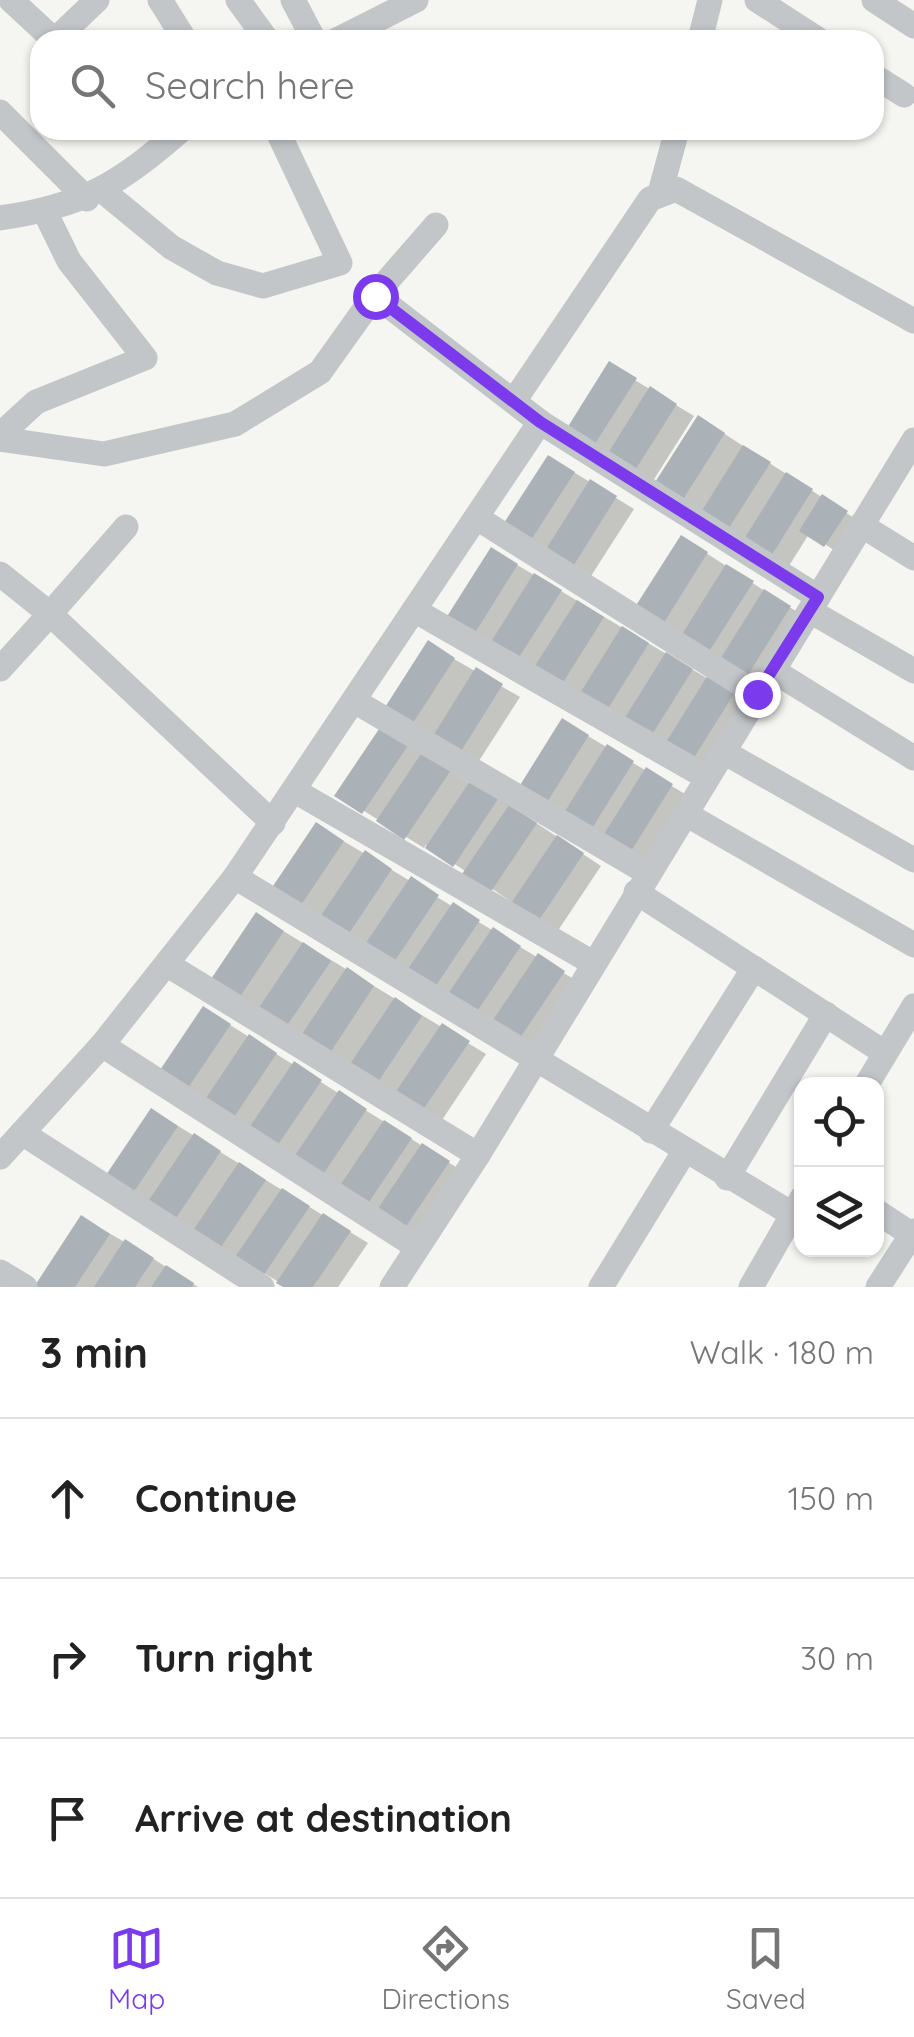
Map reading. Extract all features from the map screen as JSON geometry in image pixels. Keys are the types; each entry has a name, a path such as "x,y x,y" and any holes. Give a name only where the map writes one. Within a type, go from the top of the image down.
{"street":[{"path":"12,0 44,30"},
{"path":"65,30 97,0"},
{"path":"160,0 179,30"},
{"path":"238,0 260,30"},
{"path":"293,0 309,30"},
{"path":"357,30 416,0"},
{"path":"702,30 710,0"},
{"path":"756,0 803,30"},
{"path":"874,0 914,26"},
{"path":"884,82 904,95"},
{"path":"0,112 30,138"},
{"path":"32,140 95,195 171,247 217,274 263,286 340,263 282,140"},
{"path":"0,218 45,212 95,195 151,140"},
{"path":"660,192 673,140"},
{"path":"514,402 650,199 660,192 676,189 914,321"},
{"path":"0,437 36,402 145,358 69,261 45,212"},
{"path":"0,437 104,454 235,424 320,372 375,296 436,226"},
{"path":"375,296 540,422 914,671"},
{"path":"0,1157 102,1044 236,877 540,422"},
{"path":"392,1287 478,1155 914,440"},
{"path":"477,518 757,694"},
{"path":"861,525 914,558"},
{"path":"0,669 126,527"},
{"path":"0,574 50,614 273,822"},
{"path":"414,610 706,777"},
{"path":"772,670 914,758"},
{"path":"356,702 642,883 754,968 885,1052"},
{"path":"722,750 914,860"},
{"path":"294,791 592,963"},
{"path":"684,813 914,945"},
{"path":"236,877 727,1178 794,1205"},
{"path":"168,965 478,1155"},
{"path":"651,1131 754,968"},
{"path":"871,1077 914,1006"},
{"path":"727,1178 826,1014"},
{"path":"102,1044 417,1248"},
{"path":"22,1133 262,1287"},
{"path":"601,1287 684,1152"},
{"path":"751,1287 794,1211"},
{"path":"878,1287 913,1234 884,1216"},
{"path":"0,1272 25,1287"}],"building":[{"path":"609,361 637,378 591,450 564,433"},
{"path":"650,386 677,404 632,475 605,458"},
{"path":"698,415 725,433 680,504 652,487"},
{"path":"743,445 771,462 725,534 698,517"},
{"path":"548,455 575,472 529,543 502,526"},
{"path":"786,472 813,489 768,561 741,544"},
{"path":"590,479 617,496 572,568 545,551"},
{"path":"822,494 848,511 824,547 799,531"},
{"path":"681,535 708,552 663,624 635,607"},
{"path":"491,547 518,564 473,636 446,618"},
{"path":"726,564 754,581 708,653 681,636"},
{"path":"534,573 562,590 516,662 489,645"},
{"path":"764,589 791,606 746,678 719,661"},
{"path":"577,600 604,617 559,689 531,672"},
{"path":"622,626 649,643 604,715 577,698"},
{"path":"428,640 455,658 409,729 382,712"},
{"path":"666,652 693,669 648,741 621,724"},
{"path":"476,667 503,684 458,756 431,739"},
{"path":"708,675 735,692 690,764 663,747"},
{"path":"562,718 589,735 544,807 517,790"},
{"path":"381,726 409,744 362,814 334,796"},
{"path":"607,744 634,761 589,833 562,816"},
{"path":"423,751 451,770 404,840 376,821"},
{"path":"646,767 673,784 628,856 601,839"},
{"path":"472,778 500,796 453,867 425,848"},
{"path":"509,805 537,823 490,893 462,874"},
{"path":"316,822 344,841 297,911 269,892"},
{"path":"557,835 584,853 537,923 510,905"},
{"path":"365,850 392,869 346,938 318,920"},
{"path":"411,876 439,895 392,965 364,946"},
{"path":"453,902 480,920 433,990 406,972"},
{"path":"256,912 284,931 237,1001 209,982"},
{"path":"493,927 521,946 474,1016 446,997"},
{"path":"303,942 331,961 284,1030 256,1012"},
{"path":"538,953 565,971 518,1041 491,1023"},
{"path":"347,967 374,986 328,1056 300,1037"},
{"path":"395,997 422,1016 376,1085 348,1067"},
{"path":"203,1006 231,1024 184,1094 156,1076"},
{"path":"442,1023 470,1041 422,1111 395,1093"},
{"path":"249,1034 277,1053 230,1123 202,1104"},
{"path":"294,1061 322,1080 275,1149 247,1131"},
{"path":"339,1090 367,1109 320,1179 292,1160"},
{"path":"151,1108 178,1126 131,1196 104,1178"},
{"path":"384,1120 412,1138 365,1208 337,1190"},
{"path":"194,1133 221,1151 174,1221 147,1203"},
{"path":"422,1143 450,1161 403,1231 375,1213"},
{"path":"239,1162 266,1180 219,1250 192,1232"},
{"path":"282,1188 310,1206 263,1276 235,1257"},
{"path":"323,1213 351,1231 313,1287 283,1287 276,1283"},
{"path":"81,1215 110,1234 75,1287 34,1287"},
{"path":"125,1239 154,1258 135,1287 94,1287"},
{"path":"166,1265 194,1283 192,1287 151,1287"}],"route":[{"path":"375,296 540,422 818,597 757,694"}]}
